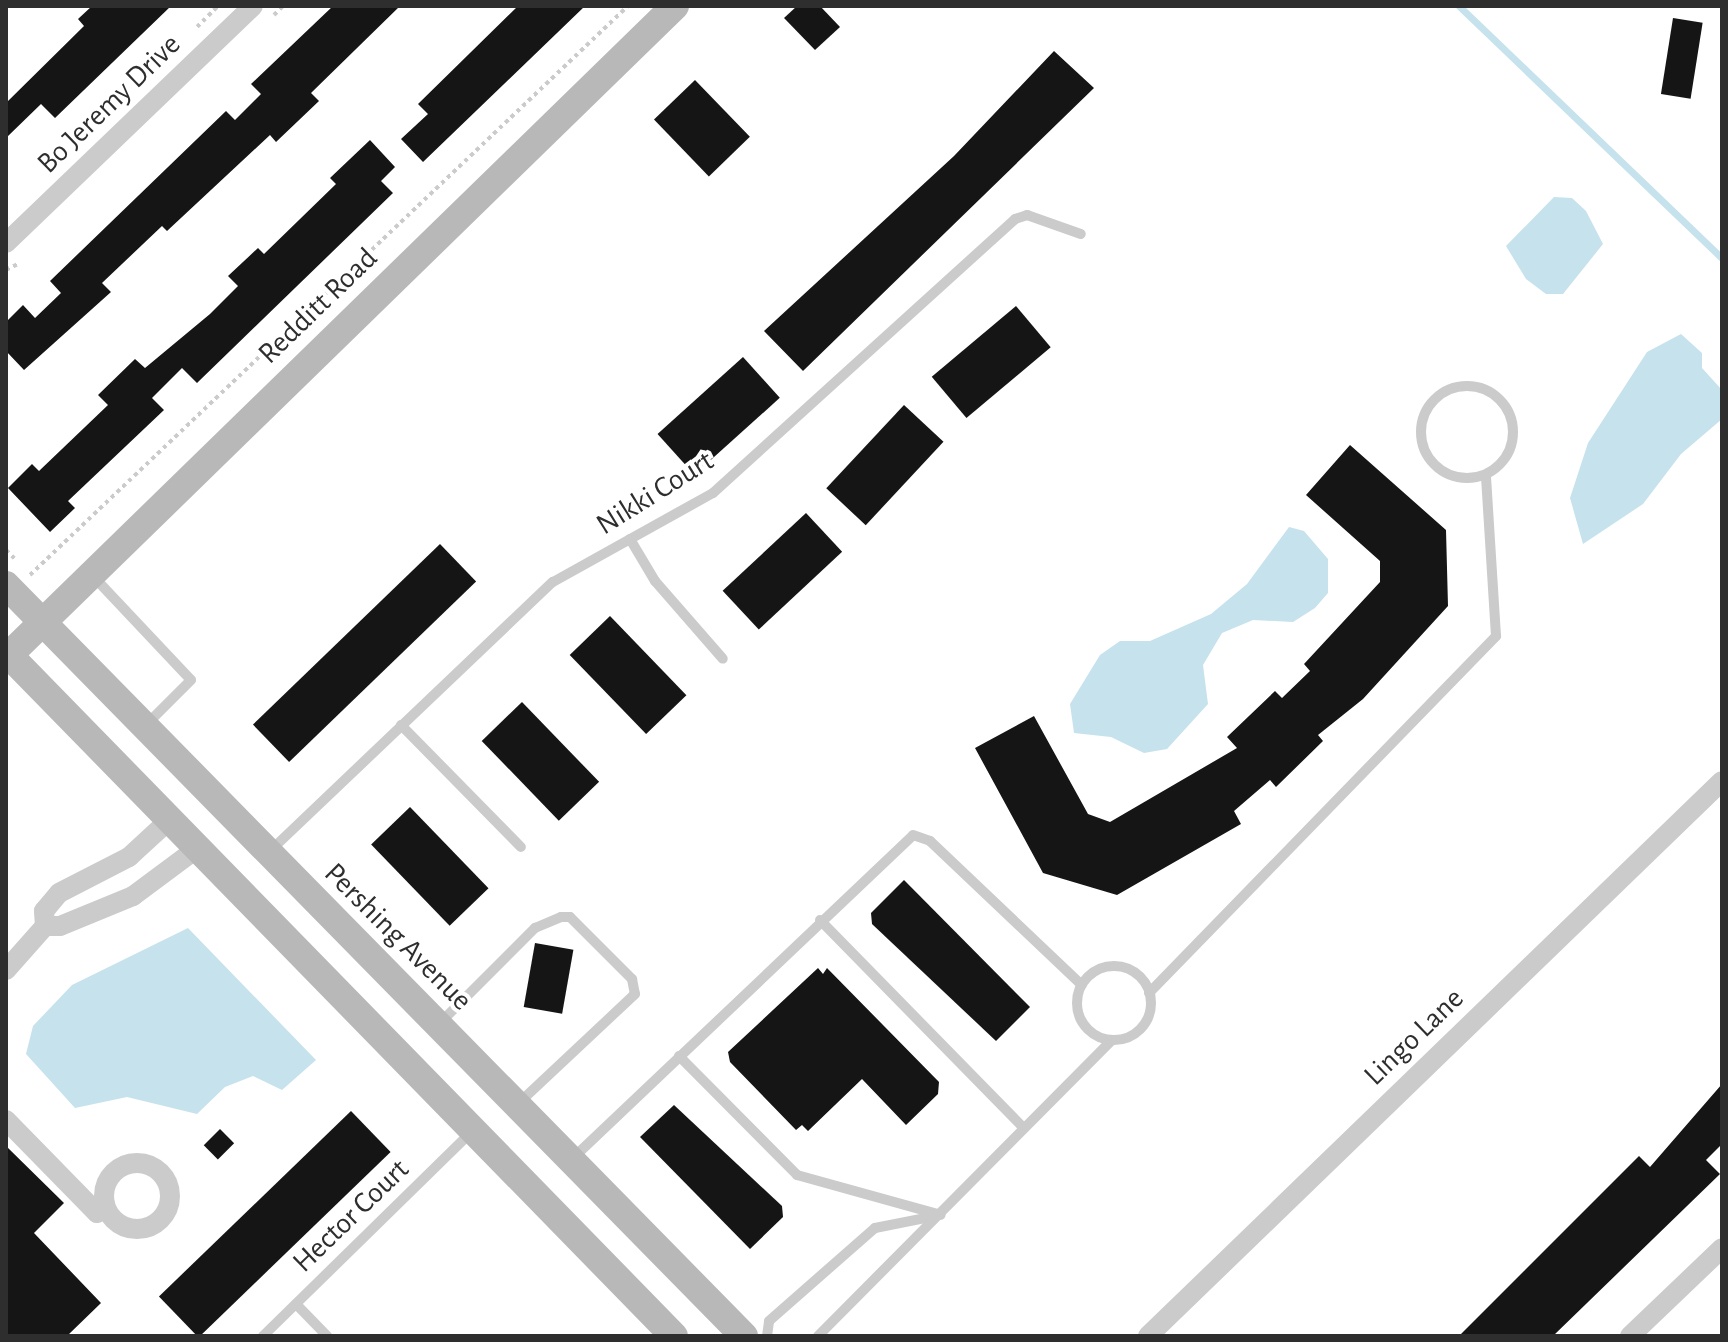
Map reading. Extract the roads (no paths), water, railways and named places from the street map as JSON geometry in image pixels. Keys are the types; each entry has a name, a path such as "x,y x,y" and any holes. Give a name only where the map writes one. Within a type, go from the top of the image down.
{"street":[{"name":"Bo Jeremy Drive","path":"6,243 253,6"},
{"name":"Redditt Road","path":"8,653 675,6"},
{"name":"Pershing Avenue","path":"6,585 744,1336"},
{"path":"8,653 195,850 674,1336"},
{"name":"Lingo Lane","path":"1148,1336 1722,781"},
{"path":"45,926 44,911 59,893 103,872 168,821"},
{"path":"6,970 45,926 117,904 195,850"},
{"path":"103,872 117,904"},
{"path":"6,1120 97,1213 105,1204"},
{"path":"1630,1336 1722,1248"}],"lane":[{"name":"Nikki Court","path":"267,853 553,582 713,493 1015,219 1027,215 1081,234"},
{"path":"818,1336 1112,1040 1143,1026 1149,993 1496,636 1486,476 1513,440 1508,411 1486,389 1455,387 1430,404 1423,447 1455,478 1486,476"},
{"path":"630,539 723,659"},
{"path":"91,574 191,680 145,727"},
{"path":"401,725 521,847"},
{"path":"571,1161 820,920 913,835 930,841 1082,985 1082,1021 1112,1040"},
{"path":"438,1026 535,928 561,917 570,917 622,969 638,987 635,994 516,1105"},
{"path":"820,920 1024,1128"},
{"path":"1082,985 1100,969 1124,968 1149,993"},
{"path":"679,1056 797,1175 941,1215"},
{"name":"Hector Court","path":"263,1336 472,1131"},
{"path":"767,1336 769,1321 875,1228 941,1215"},
{"path":"296,1304 327,1336"}],"water":[{"path":"1554,197 1572,198 1586,211 1603,244 1563,294 1546,294 1526,279 1506,246"},
{"path":"1681,334 1702,353 1702,368 1722,390 1722,419 1681,454 1643,504 1583,544 1570,498 1588,443 1647,352"},
{"path":"1289,527 1304,531 1328,559 1328,593 1315,608 1293,622 1253,620 1222,633 1203,665 1208,704 1167,749 1144,753 1111,737 1074,733 1070,704 1100,655 1120,641 1150,641 1211,614 1247,584"},
{"path":"188,928 316,1060 282,1090 253,1076 225,1087 197,1114 127,1097 75,1108 26,1054 33,1026 72,985"}],"waterway":[{"path":"1459,6 1722,258"}]}
